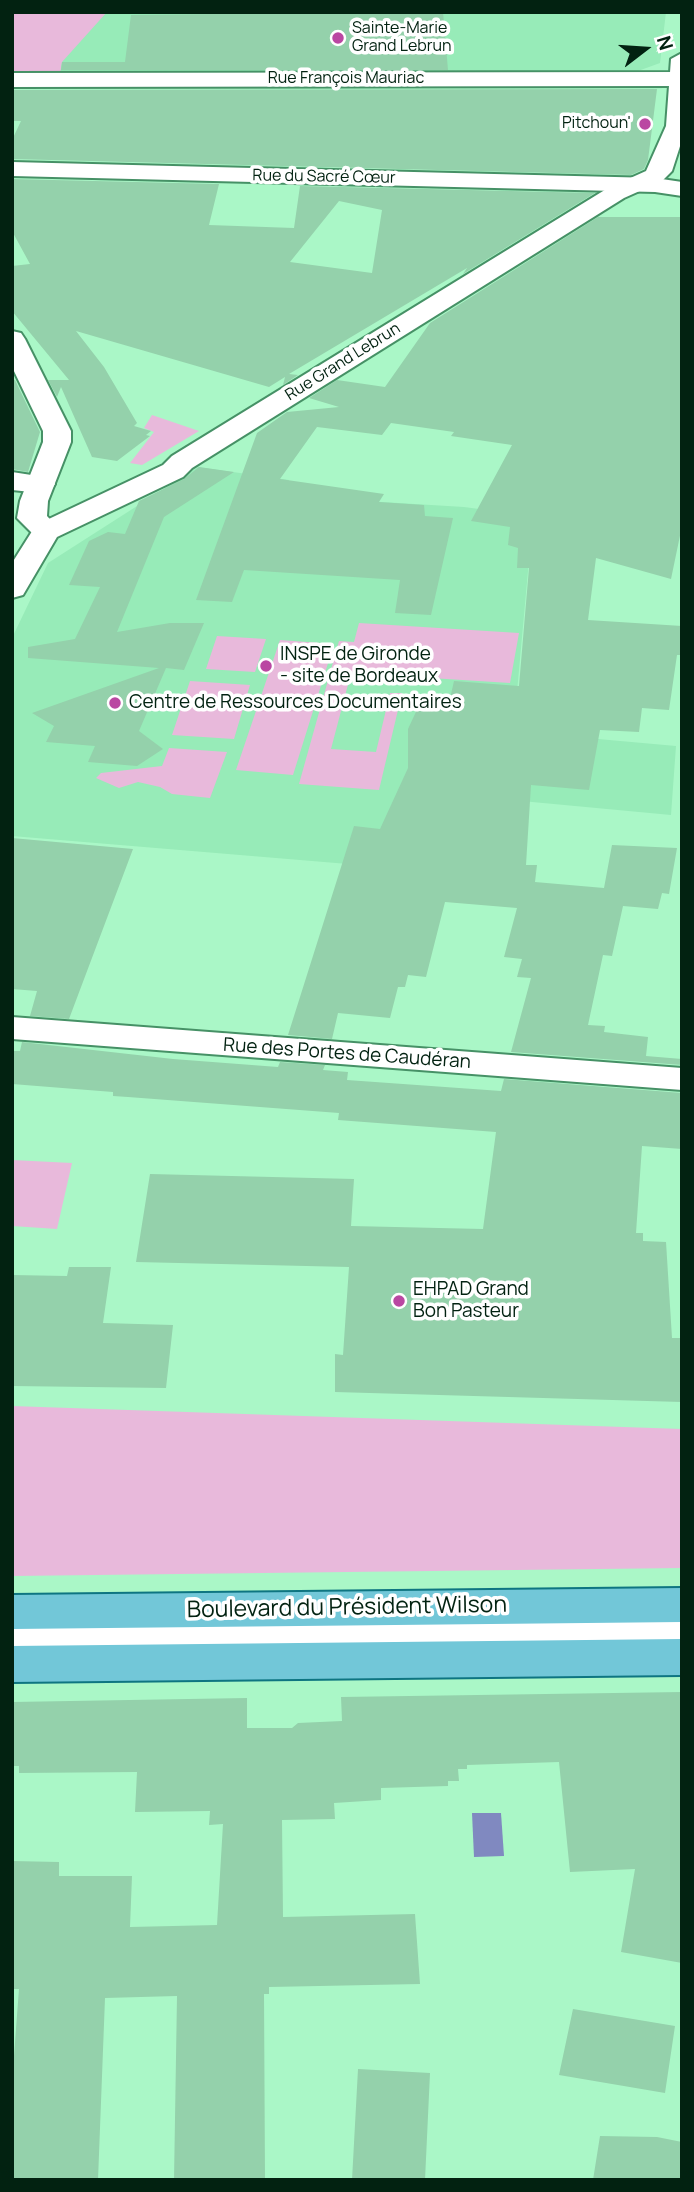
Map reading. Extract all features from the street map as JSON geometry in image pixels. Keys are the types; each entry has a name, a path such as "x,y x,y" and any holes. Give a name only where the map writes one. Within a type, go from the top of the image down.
{"main road":[{"name":"Boulevard du Président Wilson","path":"12,1612 682,1605"},
{"path":"12,1661 682,1657"}],"street":[{"name":"Rue François Mauriac","path":"12,80 680,69"},
{"path":"679,130 680,69"},
{"name":"Rue Grand Lebrun","path":"46,531 173,471 181,462 524,249 616,193 660,171 664,153 679,130"},
{"name":"Rue du Sacré Cœur","path":"12,169 636,185 682,189"},
{"path":"12,589 46,531 32,518 57,442 57,431 15,350"},
{"path":"12,481 41,484"},
{"name":"Rue des Portes de Caudéran","path":"12,1028 682,1079"},
{"path":"12,1630 98,1611"},
{"path":"12,1661 91,1642 682,1628"}],"shaded area":[{"name":"Sainte-Marie Grand Lebrun","path":"12,12 666,12 660,63 638,71 12,74"},
{"path":"12,12 107,12 62,62 60,74 12,74"},
{"path":"152,415 199,431 142,465 130,463 154,432 144,428"},
{"name":"INSPE de Gironde - site de Bordeaux","path":"198,467 289,480 283,496 464,507 533,516 516,703 598,739 676,746 671,815 511,800 372,866 12,836 12,638 48,563"},
{"path":"359,623 519,633 510,683 351,673 331,749 376,752 390,693 402,693 379,790 299,784 339,641 354,642"},
{"path":"217,636 266,639 255,672 206,669"},
{"path":"280,640 334,644 293,775 236,770"},
{"path":"190,681 250,685 234,739 172,735"},
{"path":"169,748 227,752 210,798 172,794 160,787 138,782 119,788 96,778 101,773 162,766"},
{"path":"12,1160 72,1163 57,1229 12,1226"},
{"path":"12,1406 682,1429 682,1568 12,1576"}],"water":[{"path":"472,1813 501,1813 504,1856 474,1857"}],"building":[{"path":"443,12 448,70 61,70 62,62 125,62 131,15"},
{"path":"657,89 648,160 644,169 631,175 12,159 12,140 21,121 12,121 12,90"},
{"path":"12,179 219,184 209,225 294,228 300,186 595,193 463,274 467,268 289,374 298,375 283,385 285,377 269,387 76,331 104,367 137,423 134,426 151,431 146,435 150,436 117,461 92,457 61,387 57,397 48,380 69,380 12,311 12,266 30,264 12,231","holes":["339,201 382,210 372,273 290,262"]},
{"path":"598,217 682,217 682,526 671,579 596,558 588,620 682,626 682,655 677,655 669,710 642,708 639,732 600,730 589,790 531,785 526,865 537,865 535,882 604,888 612,845 677,848 669,894 662,893 658,909 623,906 612,956 603,955 588,1025 605,1026 604,1032 648,1037 646,1056 682,1059 682,1065 511,1052 531,978 517,977 522,959 504,957 517,908 445,902 426,977 408,975 405,987 398,987 390,1018 338,1013 332,1039 288,1035 354,826 380,829 408,768 408,729 421,701 449,703 454,681 519,686 529,568 517,568 518,548 508,545 510,527 471,521 512,445 451,436 454,432 391,423 382,435 317,427 280,479 384,494 379,502 424,505 425,516 453,518 431,615 395,613 400,580 244,570 232,602 196,600 257,433 287,412 339,407 309,398 337,380 385,387 430,323"},
{"path":"12,380 15,380 40,432 28,472 12,469"},
{"path":"199,467 234,472 164,517 117,632 170,623 204,623 184,670 166,668 139,731 163,749 137,766 88,762 95,746 46,742 54,726 32,713 159,668 28,658 28,647 75,639 100,587 69,585 89,541 108,532 125,534 139,501 184,479"},
{"path":"12,838 133,849 69,1019 30,1016 37,991 12,989"},
{"path":"22,1042 173,1059 278,1067 280,1062 325,1065 323,1070 348,1072 347,1080 501,1091 504,1079 682,1093 682,1149 642,1146 636,1233 643,1233 643,1241 666,1242 672,1338 682,1338 682,1402 335,1392 335,1354 343,1355 349,1267 136,1262 150,1174 354,1179 351,1226 483,1229 496,1132 338,1120 339,1113 113,1096 113,1092 12,1084 12,1051 20,1051"},
{"path":"69,1267 111,1267 103,1323 173,1325 166,1388 12,1386 12,1275 67,1276"},
{"path":"682,1692 682,1963 621,1952 635,1869 570,1872 559,1762 467,1765 467,1769 458,1769 459,1781 448,1781 448,1786 381,1788 381,1800 334,1803 335,1819 282,1820 283,1917 415,1914 420,1984 269,1987 269,1994 264,1994 265,2180 174,2180 177,1996 105,1998 98,2180 12,2180 12,2082 19,1989 12,1989 12,1861 59,1862 59,1876 132,1876 130,1927 217,1925 223,1824 209,1825 210,1811 135,1812 137,1772 19,1773 19,1766 12,1766 12,1702 247,1698 247,1728 292,1728 298,1723 342,1721 341,1697"},
{"path":"573,2009 675,2026 665,2093 559,2075"},
{"path":"358,2069 430,2073 425,2180 352,2180"},
{"path":"600,2136 657,2137 682,2142 682,2180 593,2180"}],"place":[{"name":"Sainte-Marie Grand Lebrun","path":"338,38"},
{"name":"Pitchoun'","path":"645,124"},
{"name":"INSPE de Gironde - site de Bordeaux","path":"266,666"},
{"name":"Centre de Ressources Documentaires","path":"115,703"},
{"name":"EHPAD Grand Bon Pasteur","path":"399,1301"}]}
